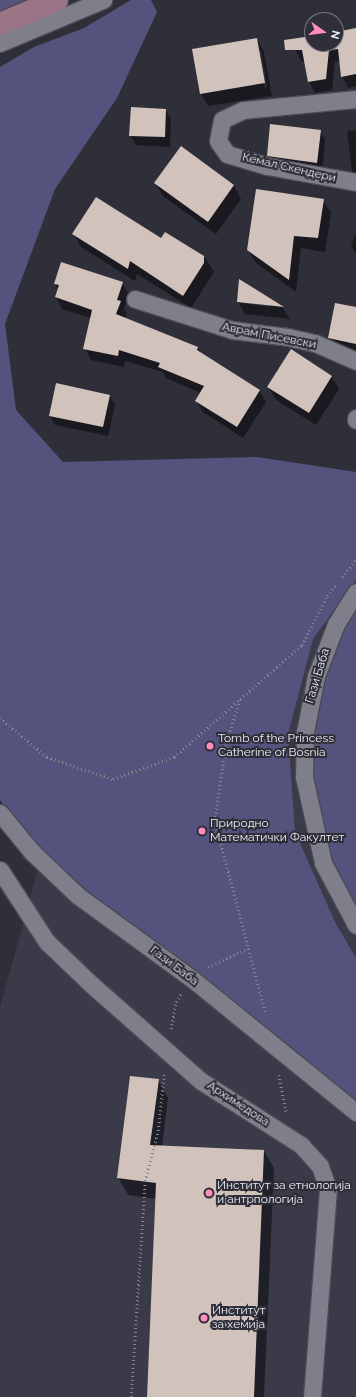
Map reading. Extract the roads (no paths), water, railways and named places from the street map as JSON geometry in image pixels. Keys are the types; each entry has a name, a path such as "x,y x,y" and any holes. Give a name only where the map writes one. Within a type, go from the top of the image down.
{"street":[{"path":"0,24 57,0"},
{"path":"0,44 103,0"},
{"name":"Ќемал Скендери","path":"356,99 243,110 222,120 218,141 227,154 261,164 356,182"},
{"name":"Аврам Писевски","path":"135,298 232,330 288,337 316,343 356,361"},
{"name":"Гази Баба","path":"356,592 336,624 316,676 305,732 304,777 323,863 356,925"},
{"name":"Гази Баба","path":"0,813 31,851 77,895 191,978 356,1112"},
{"name":"Архимедова","path":"0,870 47,942 201,1081 291,1138 312,1155 320,1166 328,1189 312,1397"}],"place":[{"name":"Tomb of the Princess Catherine of Bosnia","path":"210,746"},
{"name":"Природно Математички Факултет","path":"202,831"},
{"name":"Институт за етнологија и антрпологија","path":"209,1193"},
{"name":"Институт за хемија","path":"204,1318"}]}
